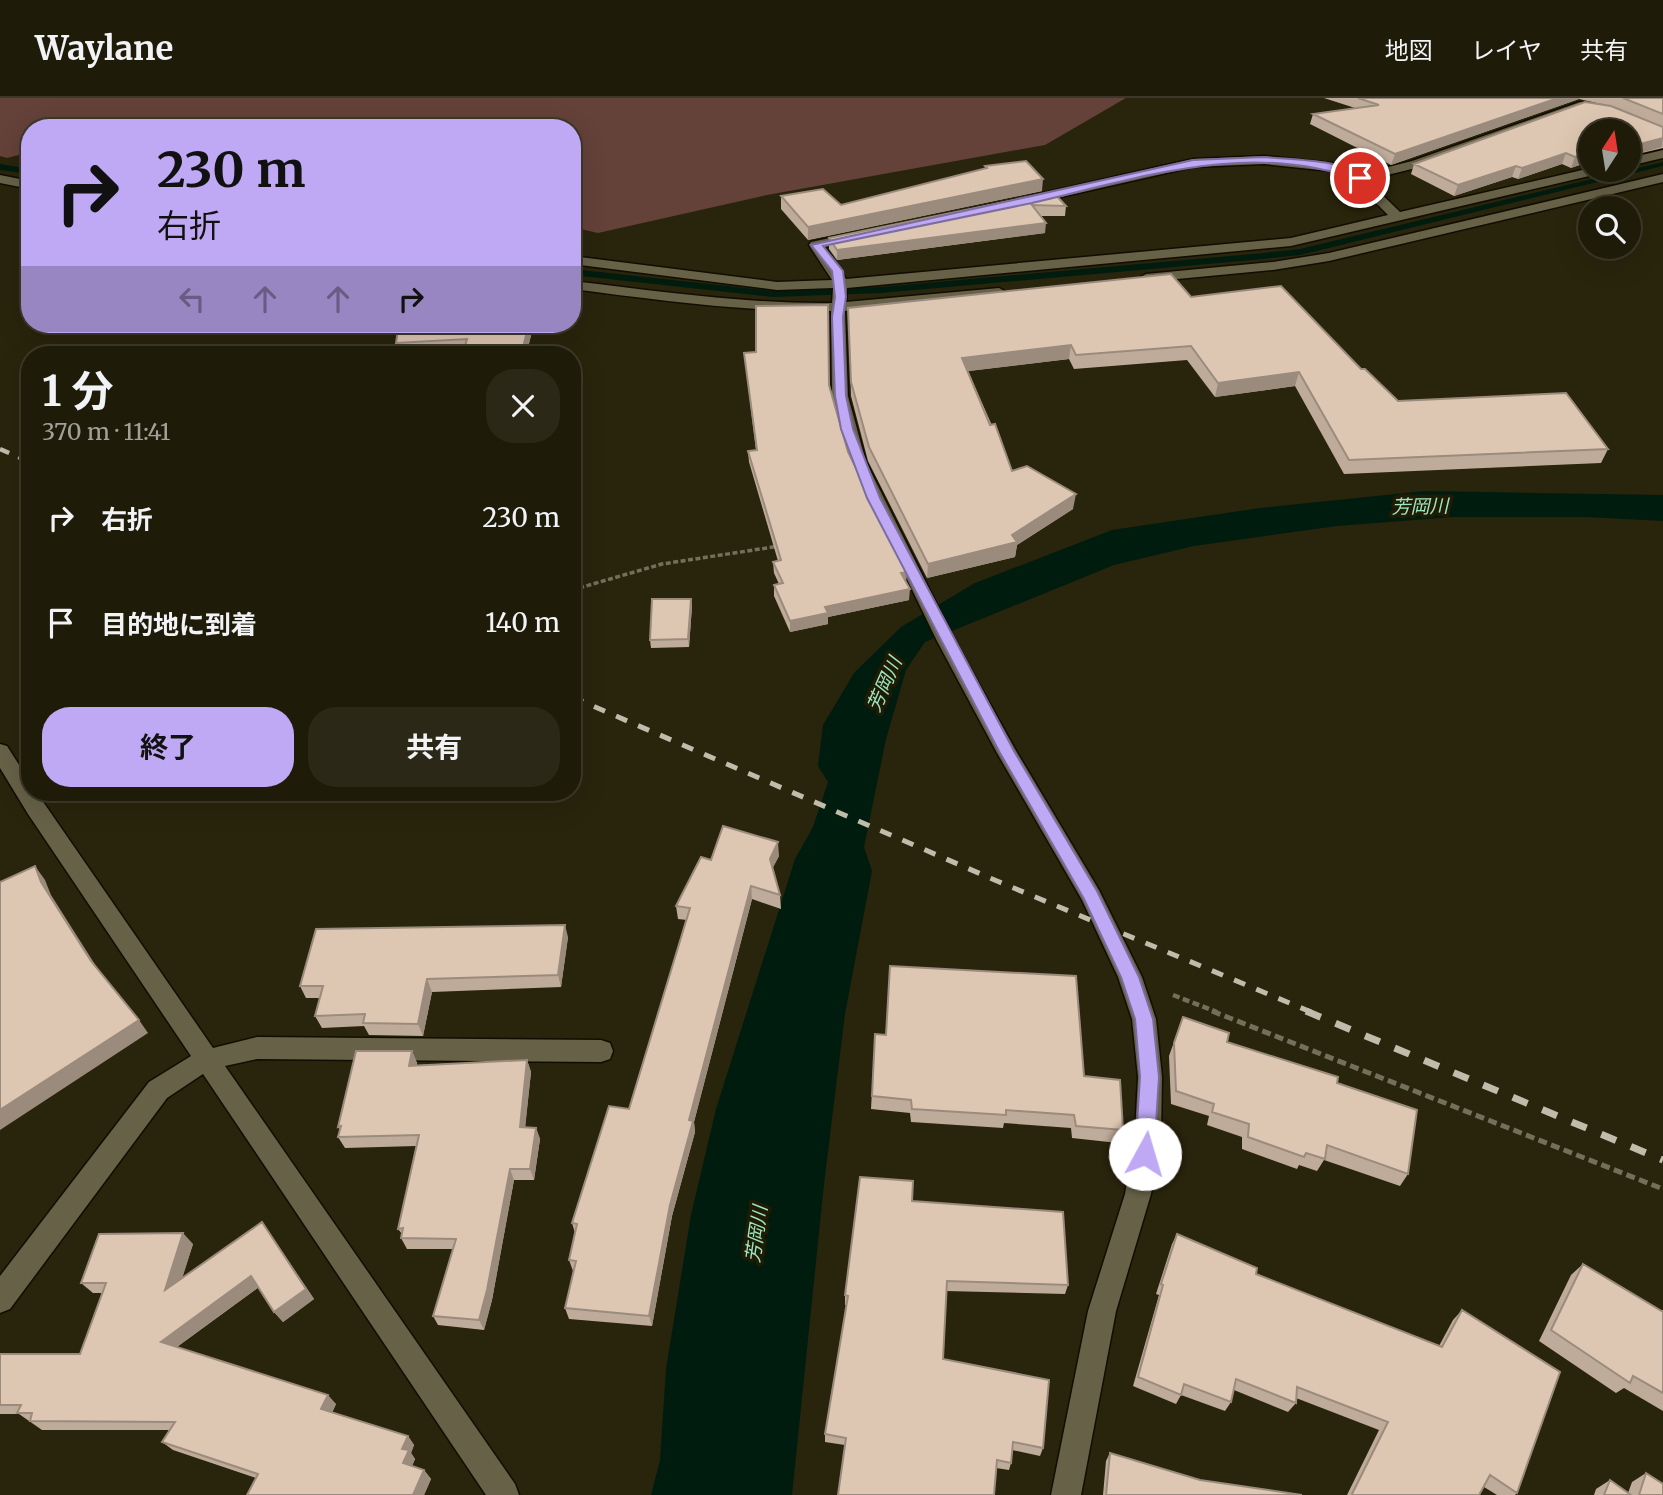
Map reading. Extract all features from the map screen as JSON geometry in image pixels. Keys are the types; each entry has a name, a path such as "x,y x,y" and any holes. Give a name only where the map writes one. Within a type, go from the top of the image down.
{"street":[{"path":"1562,98 1580,106 1597,107"},
{"path":"1360,178 1400,171 1532,121 1580,106"},
{"path":"1642,159 1663,155"},
{"path":"1016,203 1126,176 1213,160 1264,160 1331,167 1353,173 1397,217"},
{"path":"581,286 744,304 840,294 1291,242 1578,175"},
{"path":"1136,279 1273,266 1316,259 1663,178"},
{"path":"0,179 21,184"},
{"path":"867,234 816,245 838,271 840,294 837,317 841,396 847,429 873,498 946,640 1007,753 1091,896 1130,977 1144,1019 1150,1077 1148,1134 1138,1195 1102,1311 1066,1495"},
{"path":"581,261 840,294 1013,291"},
{"path":"0,751 21,785"},
{"path":"31,801 504,1495"},
{"path":"0,1299 158,1090 183,1070 207,1059 257,1048 601,1051"}],"path":[{"path":"581,587 662,564 785,545"},
{"path":"1130,977 1663,1189"}],"shaded area":[{"path":"0,98 1126,98 1045,145 767,195 598,233 581,229 581,119 21,119 21,154 7,158 0,156"}],"water":[{"name":"芳岡川","path":"1424,491 1663,495 1663,521 1586,517 1453,517 1337,526 1194,546 1114,565 925,642 906,670 886,739 864,847 872,871 845,1014 824,1184 792,1495 651,1495 660,1460 666,1369 691,1215 716,1109 795,859 813,827 828,782 818,766 823,725 854,673 901,627 975,583 1112,530 1260,508"}],"building":[{"path":"1358,98 1558,98 1395,154 1313,114 1379,105"},
{"path":"1623,98 1663,98 1663,114"},
{"path":"1585,102 1611,106 1663,127 1663,138 1642,144 1642,119 1578,119 1578,156 1566,153 1458,185 1414,164"},
{"path":"1026,161 1043,179 808,227 781,196 823,189 841,205 987,168 985,166"},
{"path":"1053,192 1066,206 1032,205 1046,223 837,250 829,238"},
{"path":"1171,274 1191,297 1281,286 1361,369 1365,369 1398,401 1566,393 1608,449 1349,460 1299,372 1218,383 1191,346 1076,355 1071,345 962,358 990,425 995,424 1012,471 1027,466 1076,494 1012,535 1017,542 928,564 869,447 851,382 848,308"},
{"path":"828,305 829,385 848,452 907,572 901,573 910,589 825,607 828,613 790,621 774,585 783,583 773,562 781,560 748,451 757,450 744,353 756,352 756,306"},
{"path":"398,333 527,333 523,346 465,346 467,339 396,343"},
{"path":"652,599 691,599 688,639 650,640"},
{"path":"723,826 778,842 770,859 780,895 751,886 689,1120 693,1121 670,1205 649,1316 565,1308 576,1261 569,1260 577,1224 572,1223 609,1106 629,1109 690,908 676,906 701,857 711,860"},
{"path":"35,866 41,882 91,961 139,1020 0,1110 0,882"},
{"path":"565,925 558,975 427,979 418,1024 363,1023 365,1014 315,1016 323,986 300,986 316,929"},
{"path":"890,966 1076,976 1084,1076 1120,1080 1123,1130 1076,1126 1074,1115 1006,1110 1006,1115 912,1109 911,1100 872,1096 875,1034 886,1035"},
{"path":"1183,1017 1229,1033 1227,1042 1338,1077 1337,1083 1417,1110 1408,1174 1327,1145 1325,1159 1306,1153 1304,1157 1248,1137 1249,1124 1212,1112 1214,1104 1176,1091 1174,1043"},
{"path":"356,1051 412,1051 409,1066 527,1060 520,1127 536,1128 530,1169 510,1169 479,1320 433,1316 456,1239 401,1238 403,1228 398,1229 419,1135 338,1137"},
{"path":"860,1177 913,1181 912,1201 1063,1212 1068,1285 947,1281 943,1359 1049,1380 1043,1448 1013,1442 1011,1463 997,1460 994,1495 838,1495 846,1438 825,1434 848,1296 845,1295"},
{"path":"262,1222 306,1289 274,1312 251,1276 161,1342 328,1395 321,1409 408,1436 402,1449 409,1450 403,1463 424,1470 413,1495 247,1495 258,1474 162,1442 175,1422 30,1421 32,1413 17,1413 21,1405 0,1405 0,1354 80,1354 106,1283 81,1283 99,1234 183,1233 165,1290"},
{"path":"1177,1234 1257,1268 1256,1274 1442,1347 1462,1310 1560,1372 1517,1493 1490,1475 1479,1495 1353,1495 1388,1422 1297,1387 1296,1403 1236,1379 1231,1402 1184,1384 1181,1395 1138,1377 1163,1285 1161,1284"},
{"path":"1583,1264 1663,1312 1663,1393 1633,1376 1630,1383 1551,1330"},
{"path":"1110,1453 1200,1480 1302,1495 1106,1495"},
{"path":"1646,1473 1663,1484 1663,1495 1639,1495"},
{"path":"1610,1480 1631,1495 1604,1495"}],"waterway":[{"path":"581,273 773,294 881,290 1264,256 1300,252 1663,164"},
{"path":"0,167 21,170"}],"railway":[{"path":"0,449 21,458"},
{"path":"581,701 997,881 1311,1012"},
{"path":"1306,1011 1663,1160"}],"route":[{"path":"1145,1154 1150,1077 1144,1019 1130,977 1091,896 1007,753 873,498 847,429 841,396 837,317 840,297 838,271 816,245 1028,201 1126,176 1213,160 1264,160 1331,167 1353,173 1360,178"}]}
